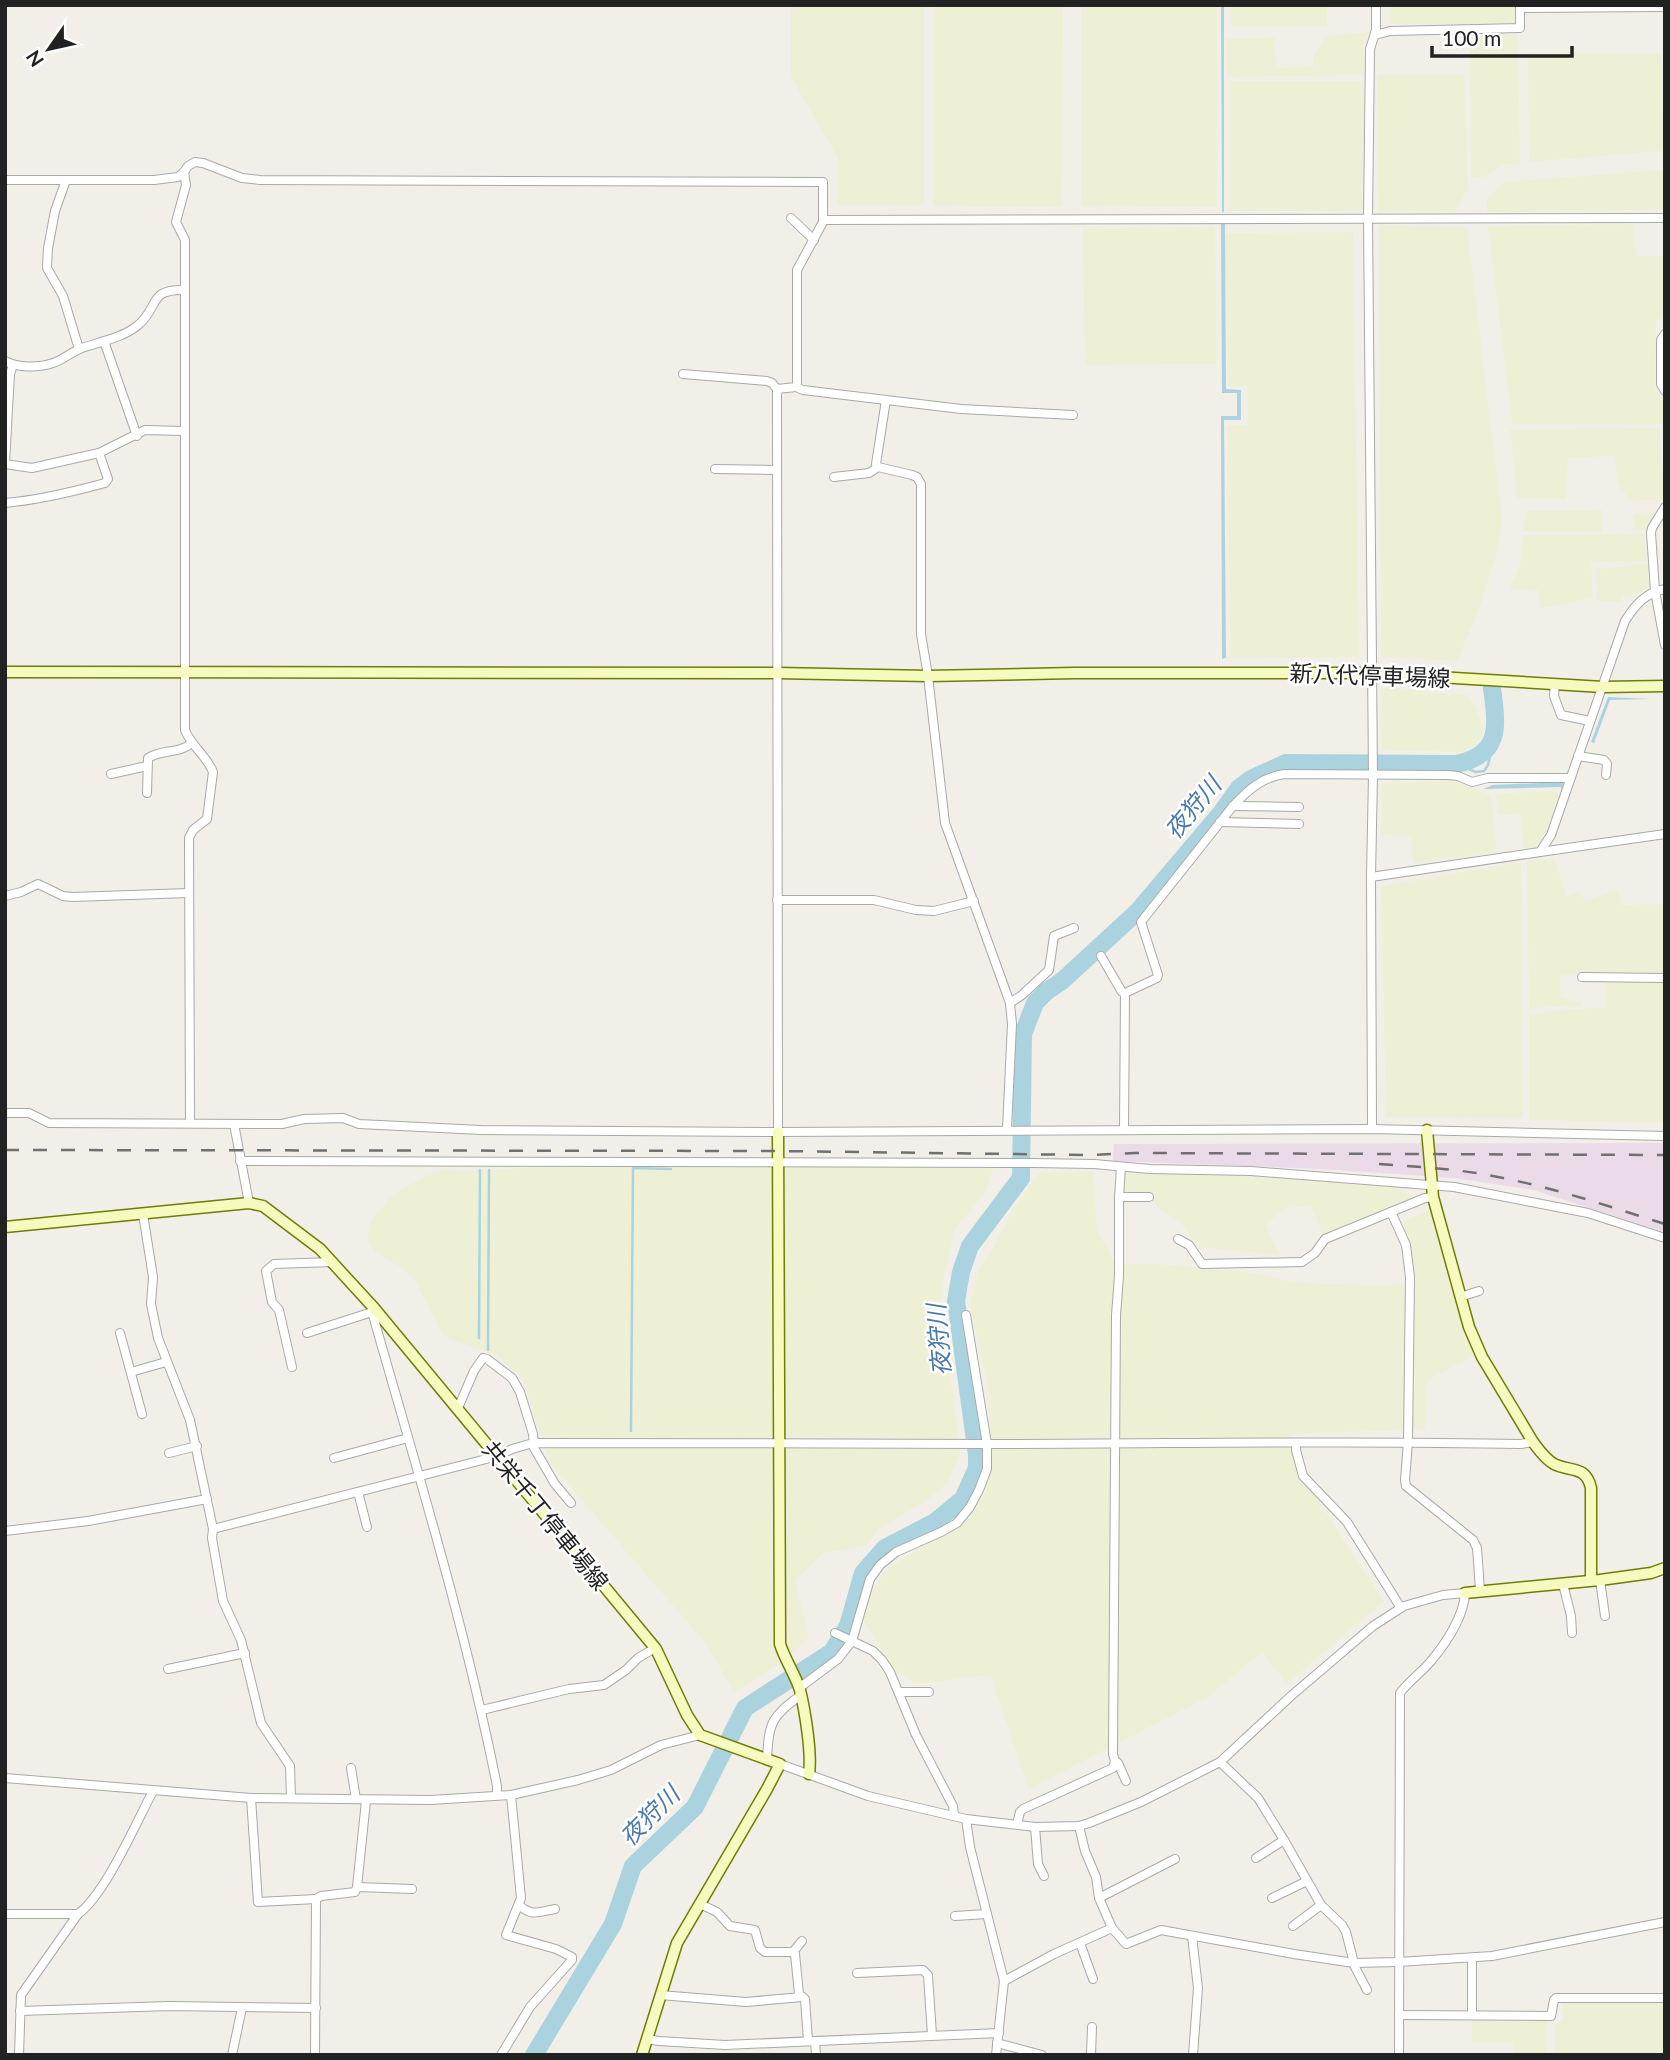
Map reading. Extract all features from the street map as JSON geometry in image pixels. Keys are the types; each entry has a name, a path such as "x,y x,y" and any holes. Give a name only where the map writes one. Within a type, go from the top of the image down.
{"street":[{"path":"1372,1129 1373,773 1368,219 1370,49 1375,35 1376,5"},
{"path":"1375,35 1390,31 1520,28 1520,8 1665,7"},
{"path":"5,180 154,180 178,177 195,162 242,178 260,180 822,182 823,220 797,270 796,387"},
{"path":"184,173 186,185 176,222 185,240 185,730 192,743 211,765 213,772 207,819 193,830 189,838 190,1122"},
{"path":"66,180 55,212 47,268 63,296 79,349"},
{"path":"791,218 814,240"},
{"path":"823,220 1665,218"},
{"path":"184,290 163,291 144,320 135,328 79,349 53,363 37,366 9,363 5,463 32,468 99,453 145,430 184,430"},
{"path":"1665,334 1661,340 1661,384 1665,391"},
{"path":"104,341 137,436"},
{"path":"683,374 767,381 777,389 780,1644 799,1690 809,1774"},
{"path":"777,389 796,387 961,410 1073,415"},
{"path":"878,467 876,459 886,400"},
{"path":"5,503 67,494 105,483 107,479 99,453"},
{"path":"834,477 869,473 878,467 912,475 917,477 921,484 921,634 945,823 974,901 1016,999 1012,1024 1007,1130"},
{"path":"715,469 776,470"},
{"path":"1665,506 1652,528 1655,591 1665,645"},
{"path":"1540,852 1551,835 1625,621 1644,597 1665,589"},
{"name":"新八代停車場線","path":"5,673 777,673 928,676 1371,673 1603,687 1665,686"},
{"path":"1555,684 1554,696 1561,715 1590,722"},
{"path":"147,793 148,758 185,749 192,743"},
{"path":"1578,757 1604,760 1607,764 1606,775"},
{"path":"111,774 147,765"},
{"path":"1125,993 1157,978 1158,975 1141,925 1142,920 1233,806 1256,784 1276,775 1373,773 1458,776 1472,782 1488,778 1570,778"},
{"path":"1233,806 1299,807"},
{"path":"1220,822 1299,824"},
{"path":"1371,877 1665,834"},
{"path":"5,896 38,884 72,897 189,894"},
{"path":"777,900 874,900 916,910 934,911 974,901"},
{"path":"1016,999 1049,970 1054,936 1074,928"},
{"path":"1101,956 1125,993"},
{"path":"1582,977 1665,978"},
{"path":"1124,1130 1125,993"},
{"path":"5,1113 29,1113 49,1123 282,1124 304,1119 343,1118 359,1124 481,1130 778,1132 1372,1129 1665,1136"},
{"path":"5,1227 250,1203 234,1124"},
{"path":"1427,1130 1433,1192 1474,1342 1533,1442 1554,1464 1582,1472 1589,1478 1595,1580 1605,1616"},
{"path":"240,1161 1033,1163 1251,1171 1433,1192 1466,1189 1576,1210 1665,1238"},
{"path":"1121,1167 1114,1443 1113,1754 1126,1781"},
{"path":"1178,1239 1189,1245 1202,1264 1302,1262 1315,1253 1325,1239 1425,1198 1433,1192"},
{"path":"1119,1197 1149,1197"},
{"name":"共栄千丁停車場線","path":"250,1203 263,1206 333,1262 458,1408 655,1648 699,1735"},
{"path":"1391,1212 1406,1245 1410,1277 1406,1486 1473,1540 1480,1590"},
{"path":"144,1214 153,1277 150,1304 158,1338 190,1420 197,1446 213,1529 219,1586 245,1653 261,1723 290,1766 290,1798"},
{"path":"292,1367 279,1310 272,1302 266,1271 274,1264 333,1262"},
{"path":"1460,1297 1479,1291"},
{"path":"307,1333 373,1310 482,1710 497,1795"},
{"path":"767,1759 773,1719 799,1690 838,1659 851,1640 870,1579 880,1565 895,1552 957,1523 979,1490 987,1469 986,1444 966,1314"},
{"path":"120,1333 142,1414"},
{"path":"458,1408 474,1371 483,1358 512,1378 520,1392 533,1434 534,1448 555,1483 571,1503"},
{"path":"131,1372 166,1362"},
{"path":"334,1458 408,1438"},
{"path":"213,1529 498,1456 512,1448 533,1443 1533,1442"},
{"path":"1296,1443 1303,1476 1347,1522 1401,1608"},
{"path":"169,1453 197,1446"},
{"path":"358,1492 367,1527"},
{"path":"5,1531 88,1521 207,1499"},
{"path":"5,1779 251,1798 366,1801 511,1795 611,1770 661,1745 699,1735 868,1796 966,1819 1035,1827 1079,1826 1109,1817 1220,1762 1301,1687 1373,1626 1419,1600 1480,1590 1563,1584 1651,1573 1665,1568"},
{"path":"1563,1584 1572,1633"},
{"path":"1399,2055 1400,1693 1431,1661 1446,1639 1464,1603 1465,1592"},
{"path":"836,1633 873,1651 890,1672 916,1735 953,1806 954,1816"},
{"path":"482,1710 569,1689 604,1685 655,1648"},
{"path":"168,1669 245,1653"},
{"path":"899,1692 929,1692"},
{"path":"1017,1824 1023,1809 1113,1768 1115,1761"},
{"path":"1220,1762 1258,1798 1321,1905 1342,1925 1354,1963 1367,1990"},
{"path":"642,2055 677,1944 780,1764"},
{"path":"351,1768 356,1799"},
{"path":"19,2055 21,1995 112,1870 153,1791"},
{"path":"501,2055 530,2007 572,1960 572,1957 556,1949 506,1935 521,1898 511,1795"},
{"path":"251,1798 258,1902 317,1899 321,1896 355,1892 366,1801"},
{"path":"966,1819 970,1847 1004,1981 996,2055"},
{"path":"1079,1826 1085,1852 1096,1877 1099,1898 1112,1928 1126,1944 1161,1930 1354,1963 1398,1962 1492,1956 1665,1922"},
{"path":"1035,1827 1038,1864 1044,1876"},
{"path":"1256,1858 1284,1840"},
{"path":"1099,1898 1175,1858"},
{"path":"1272,1899 1307,1881"},
{"path":"357,1887 412,1889"},
{"path":"315,2055 317,1899"},
{"path":"700,1904 717,1912 730,1926 755,1930 760,1948 765,1952 793,1952"},
{"path":"519,1905 531,1914 555,1909"},
{"path":"1293,1926 1321,1905"},
{"path":"5,1914 78,1914"},
{"path":"955,1916 987,1914"},
{"path":"1004,1981 1054,1954 1112,1928"},
{"path":"1192,1936 1198,1988 1193,2055"},
{"path":"793,1952 802,1941"},
{"path":"1080,1943 1093,1979"},
{"path":"793,1952 800,1994 805,1999 811,2041 816,2055"},
{"path":"1472,1958 1472,2015"},
{"path":"857,1973 926,1971 932,2035"},
{"path":"660,1995 746,2002 802,1997"},
{"path":"1399,2015 1551,2016 1556,1998 1665,1998"},
{"path":"20,2011 169,2006 316,2008"},
{"path":"232,2055 242,2008"},
{"path":"1091,2055 1092,2027"},
{"path":"647,2039 725,2045 932,2035 998,2038 1042,2055"}],"shaded area":[{"path":"1665,1143 1665,1232 1533,1190 1454,1178 1321,1169 1113,1161 1114,1144"}],"green space":[{"path":"791,5 924,5 924,205 838,205 838,158 791,77"},
{"path":"934,5 1063,5 1062,207 933,206"},
{"path":"1081,5 1217,5 1217,207 1081,206"},
{"path":"1230,5 1327,5 1327,26 1231,27"},
{"path":"1390,5 1515,5 1515,24 1390,24"},
{"path":"1369,32 1363,44 1364,75 1227,77 1226,39 1275,38 1276,68 1313,67 1313,55 1327,36"},
{"path":"1518,35 1520,163 1504,165 1484,177 1471,178 1470,36"},
{"path":"1528,53 1661,54 1663,151 1529,162"},
{"path":"1377,75 1464,75 1468,189 1454,212 1378,211"},
{"path":"1229,81 1364,81 1364,211 1229,211"},
{"path":"1665,170 1665,210 1487,212 1487,200 1502,184"},
{"path":"1633,224 1636,256 1665,256 1664,315 1656,321 1655,389 1663,398 1664,424 1512,424 1488,226"},
{"path":"1379,225 1467,227 1502,518 1498,551 1479,609 1457,661 1381,657"},
{"path":"1215,227 1217,364 1085,365 1083,228"},
{"path":"1353,232 1359,657 1230,658 1227,426 1248,425 1247,386 1228,386 1226,233"},
{"path":"1659,428 1664,499 1631,501 1618,485 1614,456 1568,458 1566,499 1517,498 1510,429"},
{"path":"1602,510 1602,531 1523,531 1527,511"},
{"path":"1656,511 1646,530 1634,530 1634,514"},
{"path":"1644,534 1647,561 1591,562 1593,598 1541,608 1538,590 1509,589 1520,566 1523,535"},
{"path":"1648,564 1649,588 1634,595 1621,596 1621,602 1597,601 1596,569"},
{"path":"1381,688 1468,695 1483,727 1480,740 1463,752 1382,750"},
{"path":"1453,781 1491,795 1497,852 1413,863 1411,836 1381,835 1382,783"},
{"path":"1557,790 1559,803 1538,847 1523,848 1520,814 1498,815 1496,794"},
{"path":"1554,858 1567,897 1579,892 1585,901 1618,890 1621,905 1665,904 1665,974 1560,974 1561,998 1567,998 1567,1002 1581,1002 1581,1007 1548,1006 1529,1010 1527,862"},
{"path":"1521,862 1523,1118 1386,1117 1381,886"},
{"path":"1606,980 1665,981 1665,1123 1529,1120 1529,1016 1550,1011 1606,1007"},
{"path":"599,1164 994,1166 986,1191 955,1230 945,1270 938,1324 954,1398 960,1455 947,1483 926,1501 877,1530 866,1546 823,1553 795,1581 809,1638 772,1669 734,1692 706,1644 549,1462 523,1379 497,1355 443,1335 415,1281 404,1269 375,1252 368,1243 370,1222 387,1201 398,1191 426,1176 444,1170"},
{"path":"1118,1170 1398,1184 1412,1200 1324,1238 1311,1206 1284,1208 1266,1225 1279,1255 1198,1247 1179,1221 1162,1211 1146,1194 1114,1193"},
{"path":"1093,1171 1097,1229 1115,1263 1158,1264 1252,1273 1293,1282 1412,1284 1404,1221 1430,1210 1474,1356 1427,1380 1425,1429 1290,1434 1298,1470 1384,1601 1287,1684 1262,1652 1208,1697 1029,1789 991,1675 916,1684 892,1668 863,1620 869,1597 885,1570 969,1517 984,1495 991,1458 988,1389 970,1303 979,1268 1012,1211 1040,1172"},
{"path":"1563,2001 1665,2002 1665,2055 1555,2055 1555,2023 1563,2022"},
{"path":"1472,2021 1547,2021 1547,2055 1513,2055 1513,2043 1472,2043"}],"water":[{"path":"1221,5 1224,5 1222,213"},
{"path":"1221,223 1225,223 1226,389 1241,390 1241,420 1224,420 1226,658 1222,659 1221,416 1237,416 1237,393 1222,393"},
{"path":"1608,697 1650,699 1610,700 1594,743 1591,742"},
{"path":"1563,782 1562,795 1561,787 1483,789 1493,785"}],"waterway":[{"name":"夜狩川","path":"534,2055 613,1924 633,1866 695,1807 745,1708 832,1652 848,1626 863,1573 885,1548 935,1522 963,1499 977,1468 977,1455 956,1301 961,1272 970,1246 1021,1178 1023,1034 1035,1003 1138,911 1239,788 1251,779 1286,763 1456,764 1471,760 1482,754 1493,737 1495,715 1492,688"},
{"path":"1456,764 1476,772 1484,771 1493,742"},
{"path":"631,1431 633,1168 671,1169"},
{"path":"479,1338 480,1170"},
{"path":"488,1350 489,1170"}],"railway":[{"path":"5,1150 1665,1155"},
{"path":"1379,1164 1457,1170 1524,1182 1665,1224"}]}
